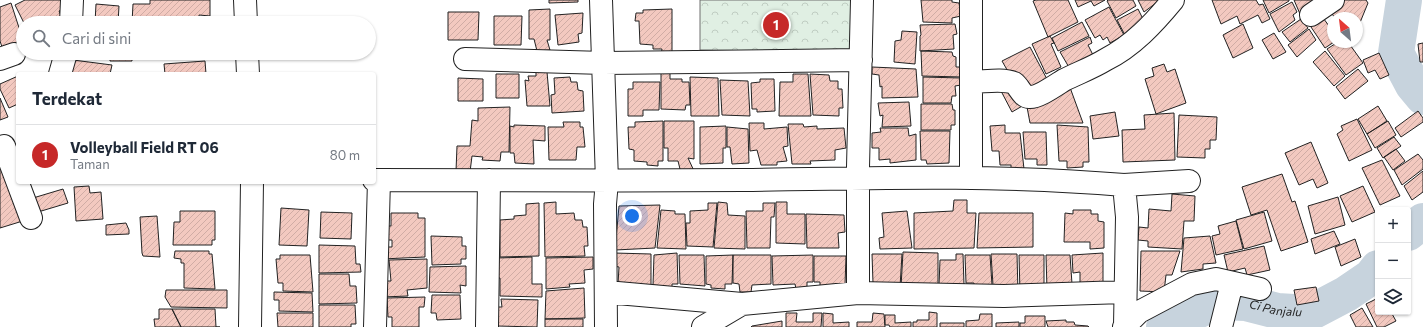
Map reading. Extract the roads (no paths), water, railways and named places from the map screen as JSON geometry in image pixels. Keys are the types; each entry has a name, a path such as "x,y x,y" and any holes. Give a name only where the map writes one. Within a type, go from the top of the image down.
{"street":[{"path":"71,16 72,0"},
{"path":"245,0 246,16"},
{"path":"601,0 607,181 606,327"},
{"path":"858,294 858,178 862,0"},
{"path":"971,178 972,0"},
{"path":"971,82 1005,81 1016,84 1029,98 1039,94 1072,76 1107,60 1153,24 1173,0"},
{"path":"1311,15 1333,0"},
{"path":"465,59 604,63 861,60"},
{"path":"61,72 64,60"},
{"path":"248,60 248,72"},
{"path":"7,144 16,172"},
{"path":"375,327 379,209 376,180 607,181 971,178 1094,183 1124,186 1189,181"},
{"path":"487,327 490,211 489,180"},
{"path":"20,184 31,218"},
{"path":"250,327 252,184"},
{"path":"1124,186 1127,217 1124,327"},
{"path":"1124,327 1139,312 1192,284 1216,279 1230,290 1260,289"},
{"path":"1221,326 1230,290"},
{"path":"606,292 742,304 858,294 1004,296 1124,292"},
{"path":"703,327 742,304"}],"waterway":[{"name":"Ci Panjalu","path":"1404,0 1396,53 1413,85 1423,97"},
{"name":"Ci Panjalu","path":"1411,231 1423,221"},
{"name":"Ci Panjalu","path":"1164,327 1216,302 1246,303 1277,311 1310,313 1346,294 1371,277 1375,272"}],"place":[{"name":"Volleyball Field RT 06","path":"776,25"}]}
